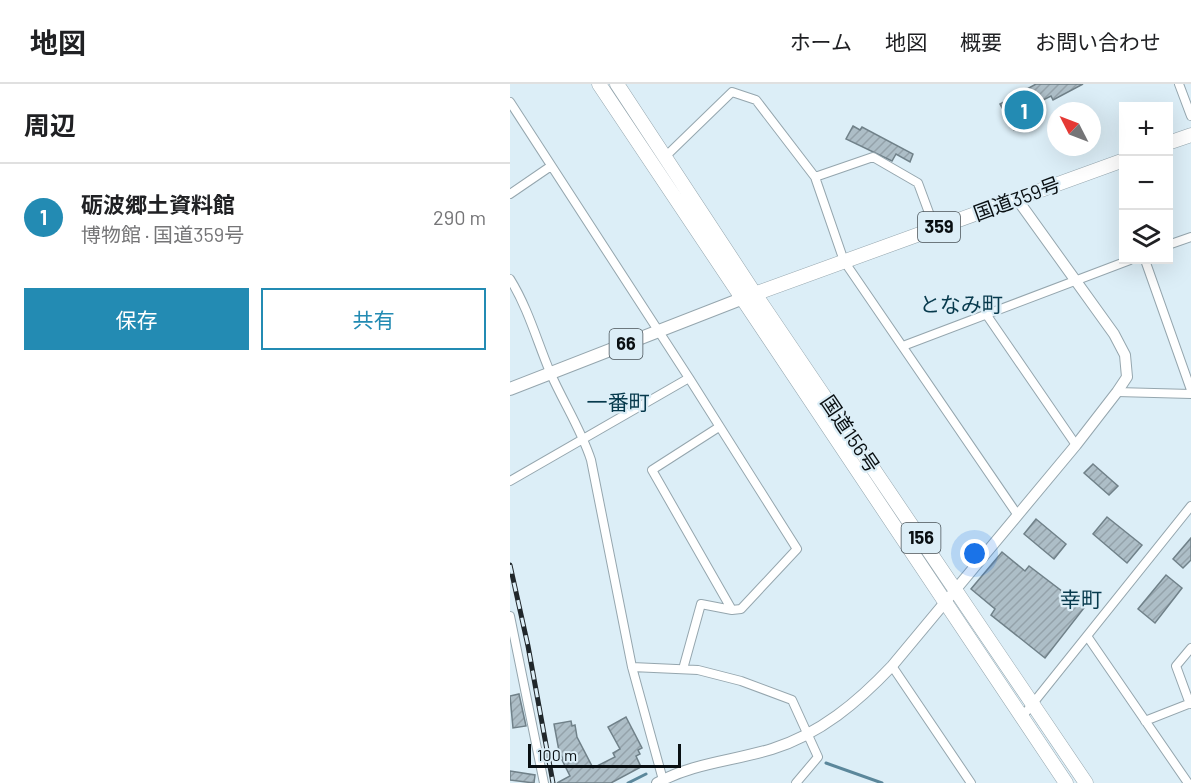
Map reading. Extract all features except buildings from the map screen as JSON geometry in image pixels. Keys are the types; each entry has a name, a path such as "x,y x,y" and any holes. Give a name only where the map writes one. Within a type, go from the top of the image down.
{"highway":[{"name":"国道156号","path":"599,84 955,588 1086,783"},
{"name":"国道156号","path":"617,84 666,156 748,296 1066,783"},
{"path":"1173,141 1191,135"},
{"name":"国道359号","path":"748,296 1119,162"}],"main road":[{"name":"66","path":"510,389 748,296"}],"street":[{"path":"1179,84 1191,116"},
{"path":"666,156 732,92 756,100 815,177 844,261 1017,514"},
{"path":"510,102 659,330 797,549 741,609 732,610 701,604 683,669"},
{"path":"815,177 873,157 918,183 935,229"},
{"path":"510,194 552,166"},
{"path":"510,279 514,293 551,373 584,439 591,460 632,667 661,782 684,770 773,749 809,734 849,707 892,666 1076,445 1127,377 1125,355 1114,334 1017,199"},
{"path":"1173,243 1191,237"},
{"path":"903,346 1120,264"},
{"path":"1117,392 1191,392 1146,264"},
{"path":"987,314 1076,445"},
{"path":"510,481 688,378"},
{"path":"719,427 652,470 732,610"},
{"path":"1022,717 1191,506"},
{"path":"510,616 544,783"},
{"path":"1087,636 1188,783"},
{"path":"1145,721 1190,704 1176,666 1191,648"},
{"path":"892,666 971,783"},
{"path":"632,667 698,670 741,681 792,700 818,757 796,783"}],"waterway":[{"path":"826,763 882,783"},
{"path":"628,783 646,774"}],"railway":[{"path":"510,565 528,646 553,783"}],"place":[{"name":"砺波郷土資料館","path":"1024,110"}],"district":[{"name":"となみ町","path":"961,305"},
{"name":"一番町","path":"618,403"},
{"name":"幸町","path":"1081,600"}]}
